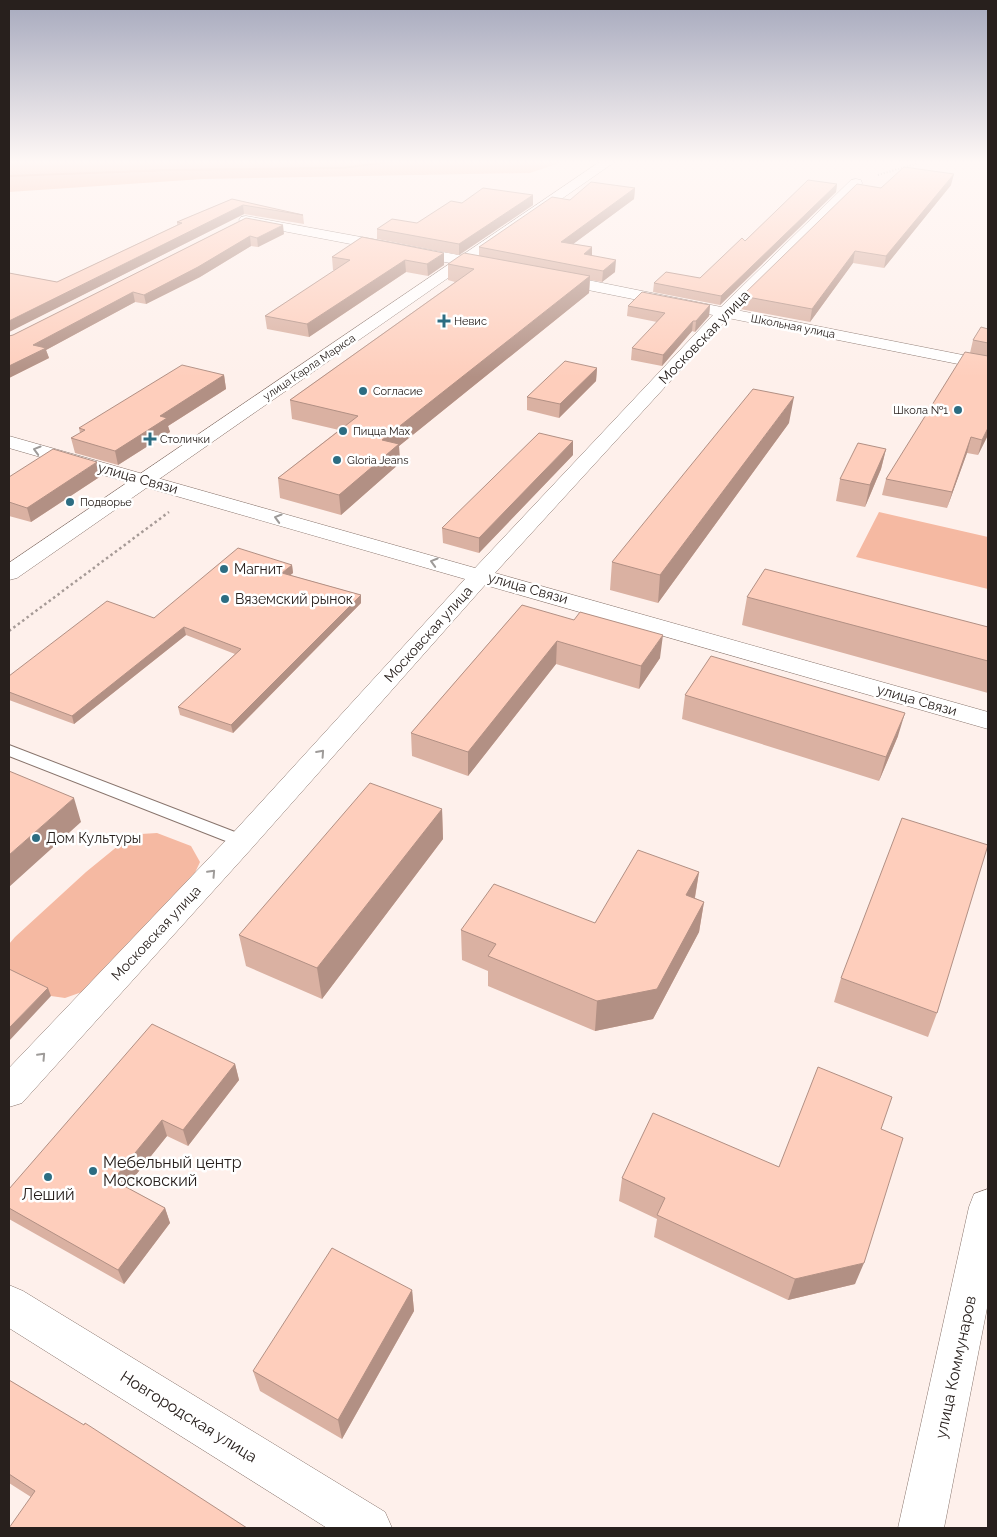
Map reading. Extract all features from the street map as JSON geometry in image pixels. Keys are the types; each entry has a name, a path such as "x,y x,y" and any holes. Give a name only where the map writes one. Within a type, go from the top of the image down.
{"street":[{"path":"302,233 512,270"},
{"name":"улица Карла Маркса","path":"9,573 507,233"},
{"name":"Московская улица","path":"9,1092 242,841 481,575 725,312 806,233"},
{"name":"Школьная улица","path":"541,276 988,365"},
{"name":"улица Связи","path":"9,442 988,721"},
{"name":"улица Коммунаров","path":"921,1528 988,1207"},
{"name":"Новгородская улица","path":"9,1305 369,1528"}],"lane":[{"path":"9,750 242,841"}],"shaded area":[{"path":"879,512 988,537 988,589 856,557"},
{"path":"157,833 191,846 200,862 193,877 82,992 65,998 51,996 9,976 9,944 15,937 86,872 124,841 141,834"}],"building":[{"path":"161,233 187,233 9,321 9,273 57,282"},
{"path":"217,233 268,233 257,238 250,236 198,267 144,295 133,292 33,345 46,348 9,366 9,336"},
{"path":"397,233 476,233 459,244"},
{"path":"500,233 574,233 561,242 592,247 584,254 616,260 603,271 479,247"},
{"path":"754,233 787,233 721,296 654,283 666,272 700,278 742,238 745,241"},
{"path":"807,233 905,233 886,256 855,251 812,309 742,296"},
{"path":"362,237 444,253 427,264 405,260 307,324 265,316 350,260 332,257"},
{"path":"464,253 590,276 382,440 399,444 339,495 278,478 358,416 290,400 474,269 448,264"},
{"path":"642,292 710,305 663,355 632,348 665,313 628,306"},
{"path":"981,327 988,329 988,343 973,340"},
{"path":"965,352 988,356 988,428 982,440 971,437 952,492 886,479"},
{"path":"565,361 597,368 560,404 527,397"},
{"path":"182,365 224,375 160,416 167,418 115,451 71,438 85,430 79,428"},
{"path":"753,389 794,397 660,575 612,562"},
{"path":"539,433 573,441 479,538 442,528"},
{"path":"858,443 886,449 870,485 840,479"},
{"path":"53,449 97,462 27,508 9,502 9,477"},
{"path":"238,548 292,565 282,573 361,595 231,725 178,707 241,649 184,627 72,716 9,692 9,676 107,601 154,618"},
{"path":"765,569 988,627 988,661 747,597"},
{"path":"522,605 574,620 580,612 663,635 641,666 557,641 468,752 411,733"},
{"path":"711,656 905,713 886,757 685,695"},
{"path":"9,771 74,798 9,855"},
{"path":"370,783 442,809 317,968 239,935"},
{"path":"902,818 988,845 937,1013 841,978"},
{"path":"638,850 699,872 686,895 704,902 657,989 597,1001 488,956 496,944 461,930 494,884 595,923"},
{"path":"9,969 48,988 9,1028"},
{"name":"Мебельный центр Московский","path":"152,1024 235,1064 183,1130 162,1120 113,1180 165,1208 118,1270 9,1208 9,1189"},
{"path":"818,1067 892,1097 881,1129 903,1138 864,1263 795,1279 657,1215 665,1198 622,1178 653,1113 779,1167"},
{"path":"332,1248 412,1290 338,1420 253,1371"},
{"path":"9,1380 84,1425 85,1423 247,1528 9,1528 35,1491 9,1474"}],"place":[{"name":"Невис","path":"444,321"},
{"name":"Согласие","path":"363,391"},
{"name":"Школа №1","path":"958,410"},
{"name":"Пицца Max","path":"343,431"},
{"name":"Столички","path":"150,439"},
{"name":"Gloria Jeans","path":"337,460"},
{"name":"Подворье","path":"70,502"},
{"name":"Магнит","path":"224,569"},
{"name":"Вяземский рынок","path":"225,599"},
{"name":"Дом Культуры","path":"36,838"},
{"name":"Мебельный центр Московский","path":"93,1171"},
{"name":"Леший","path":"48,1177"}]}
